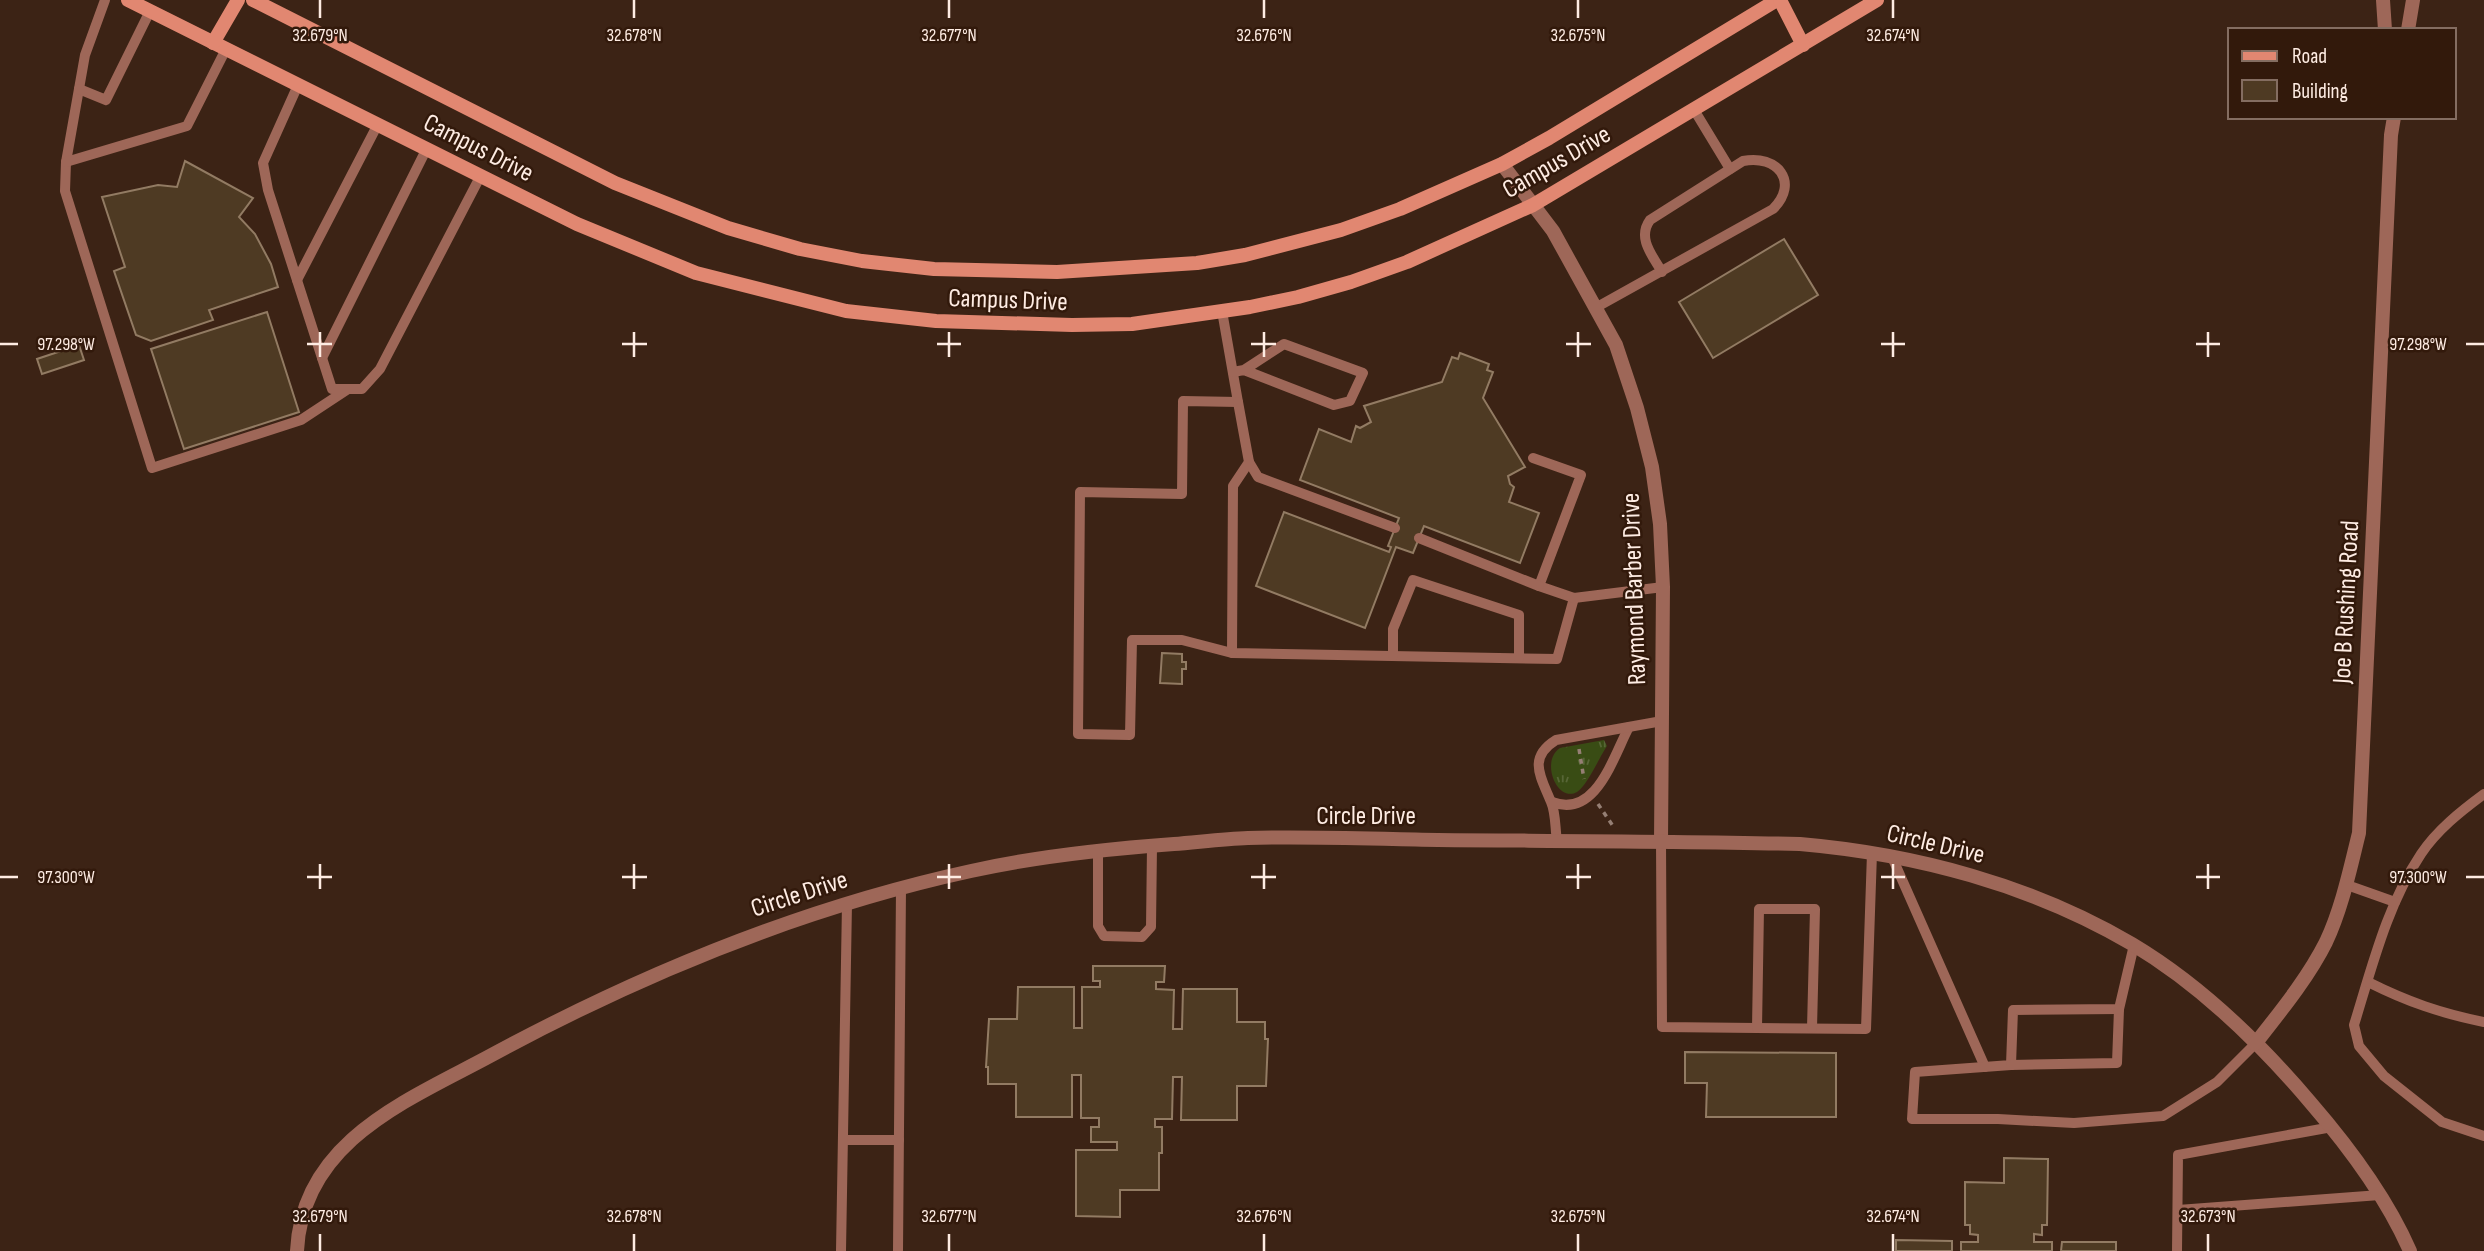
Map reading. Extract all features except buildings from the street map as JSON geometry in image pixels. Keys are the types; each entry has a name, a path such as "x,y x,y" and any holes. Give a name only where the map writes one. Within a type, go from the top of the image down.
{"main road":[{"name":"Campus Drive","path":"128,0 588,229 696,273 846,311 936,321 1072,326 1132,324 1298,297 1407,262 1533,205 1877,0"},
{"path":"219,46 238,0"},
{"name":"Campus Drive","path":"253,0 603,177 728,228 800,249 862,261 934,269 1057,272 1197,263 1245,255 1341,230 1400,209 1502,164 1778,0"},
{"path":"1778,0 1803,45"}],"street":[{"path":"2383,0 2385,28"},
{"path":"2408,28 2413,0"},
{"name":"Joe B Rushing Road","path":"2255,1044 2292,996 2326,942 2347,885 2359,833 2392,119"},
{"name":"Raymond Barber Drive","path":"1502,164 1553,231 1597,307 1620,358 1637,408 1652,467 1660,524 1663,587 1661,841"},
{"name":"Circle Drive","path":"298,1251 305,1210 314,1188 333,1157 355,1134 400,1104 541,1028 646,979 799,917 973,870 1098,851 1247,838 1800,844 1892,857 1968,874 2035,896 2134,945 2226,1015 2288,1076 2332,1127 2380,1195 2410,1251"}],"lane":[{"path":"105,0 85,55 66,162 65,191 152,468 301,420 348,388"},
{"path":"79,89 106,100 150,11"},
{"path":"66,162 187,126 219,46"},
{"path":"298,85 263,163 268,190 332,388 362,388 380,369 481,175"},
{"path":"1693,108 1730,169"},
{"path":"297,281 378,124"},
{"path":"322,358 427,148"},
{"path":"1597,307 1661,272 1773,209 1784,191 1784,178 1778,167 1756,158 1743,161 1650,220 1644,228 1644,239 1661,272"},
{"path":"1222,311 1238,371 1238,402 1249,462 1258,477 1395,528"},
{"path":"1284,344 1363,373 1350,401 1334,405 1238,371 1284,344"},
{"path":"1238,402 1183,401 1182,494 1080,492 1078,734 1130,735 1132,640 1182,640 1232,653 1557,659 1574,598"},
{"path":"1533,458 1581,475 1539,586"},
{"path":"1232,653 1233,486 1249,462"},
{"path":"1419,538 1574,598 1663,587"},
{"path":"1393,656 1393,629 1413,580 1519,615 1519,658"},
{"path":"1557,841 1552,803 1546,795 1538,767 1539,756 1545,747 1556,740 1661,721"},
{"path":"1552,803 1563,807 1587,800 1596,790 1629,727"},
{"path":"2484,794 2459,812 2423,851 2395,902 2354,1025 2359,1046 2385,1076 2442,1122 2484,1136"},
{"path":"1661,841 1662,1027 1866,1029 1872,853"},
{"path":"1098,851 1098,926 1104,936 1142,937 1151,927 1152,846"},
{"path":"1892,857 1985,1067"},
{"path":"2347,885 2395,902"},
{"path":"898,1251 901,888"},
{"path":"841,1251 847,903"},
{"path":"1757,1028 1759,909 1815,909 1812,1028"},
{"path":"2134,945 2119,1009 2117,1063 2011,1065 1915,1072 1912,1119 1998,1119 2074,1124 2163,1116 2217,1082 2255,1044"},
{"path":"2368,982 2408,1002 2484,1023"},
{"path":"2011,1065 2013,1010 2119,1009"},
{"path":"2177,1251 2178,1155 2332,1127"},
{"path":"843,1140 899,1140"},
{"path":"2178,1210 2380,1195"}],"green space":[{"path":"1604,740 1607,746 1585,784 1577,792 1563,792 1551,771 1554,754 1560,748"}]}
